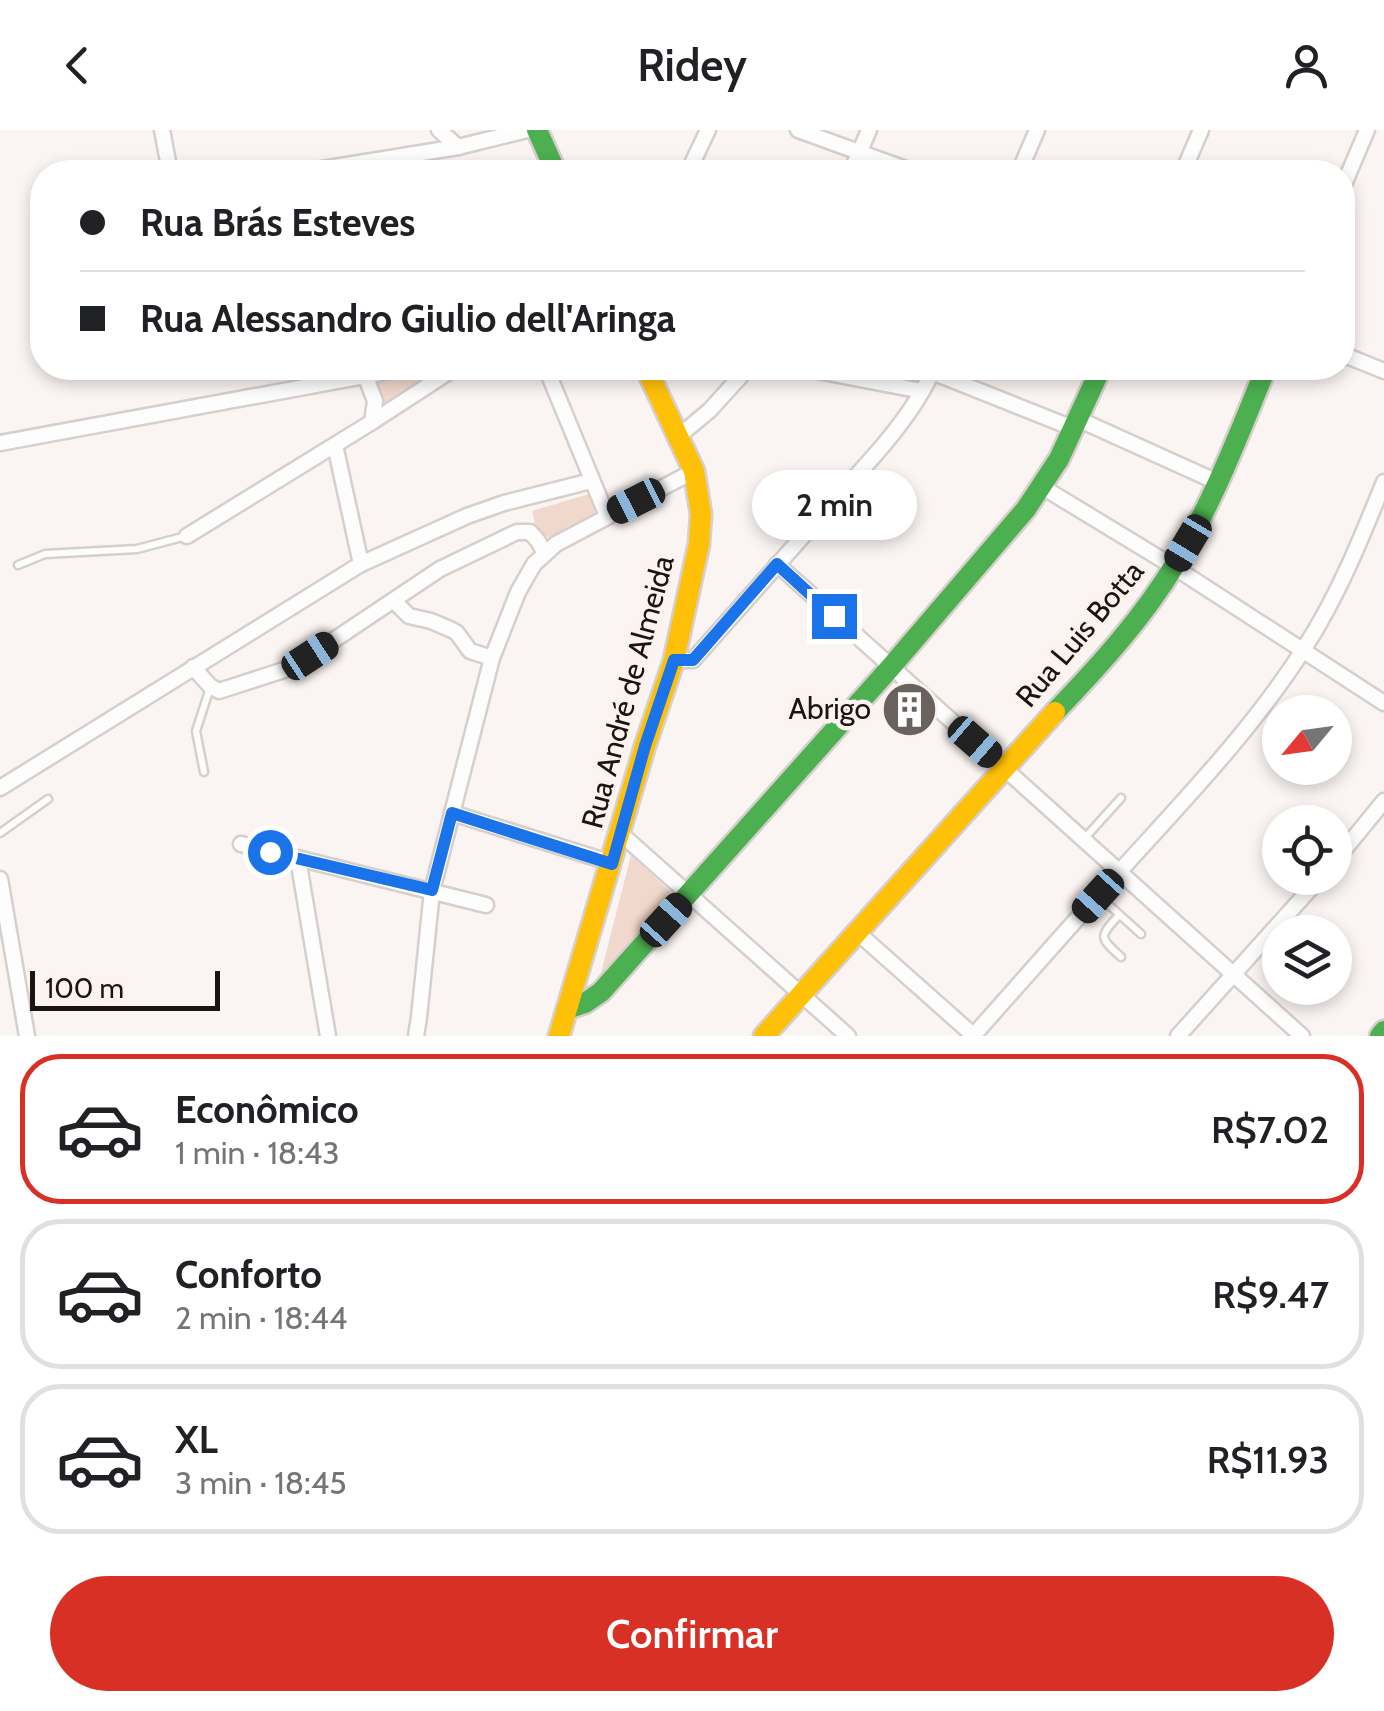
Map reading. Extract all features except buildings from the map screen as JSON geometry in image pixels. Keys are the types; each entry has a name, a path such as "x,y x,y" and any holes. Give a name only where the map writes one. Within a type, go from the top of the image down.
{"street":[{"path":"162,130 168,160"},
{"path":"439,130 458,148"},
{"path":"381,160 458,148 527,130"},
{"path":"537,130 551,160"},
{"path":"694,160 708,130"},
{"path":"798,130 883,160"},
{"path":"857,160 870,130"},
{"path":"1024,160 1037,130"},
{"path":"1187,160 1201,130"},
{"path":"1354,160 1367,130"},
{"path":"1355,359 1384,370"},
{"path":"1,440 297,380"},
{"path":"367,380 375,400 372,422"},
{"path":"187,536 437,380"},
{"path":"551,380 607,516"},
{"name":"Rua André de Almeida","path":"559,1036 674,660 699,544 700,503 694,471 652,380"},
{"path":"679,436 737,380"},
{"path":"865,380 922,391"},
{"path":"674,660 693,660 892,436 928,380"},
{"path":"960,380 1217,482"},
{"path":"567,1009 601,992 890,668 1044,488 1096,380"},
{"name":"Rua Luis Botta","path":"764,1036 1118,642 1188,543 1261,380"},
{"path":"335,445 361,564"},
{"path":"416,1036 432,890 492,658 518,592 534,564 556,544 694,471"},
{"path":"0,788 361,564 467,516 591,481"},
{"path":"858,932 973,1036 1261,710 1324,616 1384,482"},
{"path":"1044,488 1384,703"},
{"path":"193,667 219,691 284,670 440,569 517,532 530,532 545,554"},
{"path":"777,564 1302,1036"},
{"path":"394,601 409,616 452,630 470,651 492,658"},
{"path":"1352,840 1384,801"},
{"path":"452,813 612,864"},
{"path":"620,833 848,1036"},
{"path":"241,844 486,905"},
{"path":"298,859 328,1036"},
{"path":"0,879 2,912 27,1036"},
{"path":"1178,1036 1305,895"}],"lane":[{"path":"18,565 46,554 137,549 187,536"},
{"path":"204,772 196,731 210,686"},
{"path":"1083,840 1120,798"},
{"path":"0,833 48,799"},
{"path":"1098,896 1141,934"},
{"path":"1119,915 1103,936 1104,942 1121,957"}],"shaded area":[{"path":"430,380 381,412 381,396 370,381"},
{"path":"589,494 597,519 554,542 536,528 532,511"},
{"path":"631,855 677,898 600,977"}],"traffic: fast":[{"path":"537,130 551,160"},
{"path":"567,1009 601,992 1026,509 1059,459 1095,380"},
{"path":"1055,712 1135,622 1176,563 1214,492 1261,380"},
{"path":"1380,1036 1384,1031"}],"traffic: slow":[{"path":"559,1036 674,660 699,544 701,514 694,471 652,380"},
{"path":"764,1036 1055,712"}],"place":[{"name":"Abrigo","path":"910,709"}],"route":[{"path":"270,852 432,890 452,813 612,864 674,660 693,660 777,564 834,616"}]}
